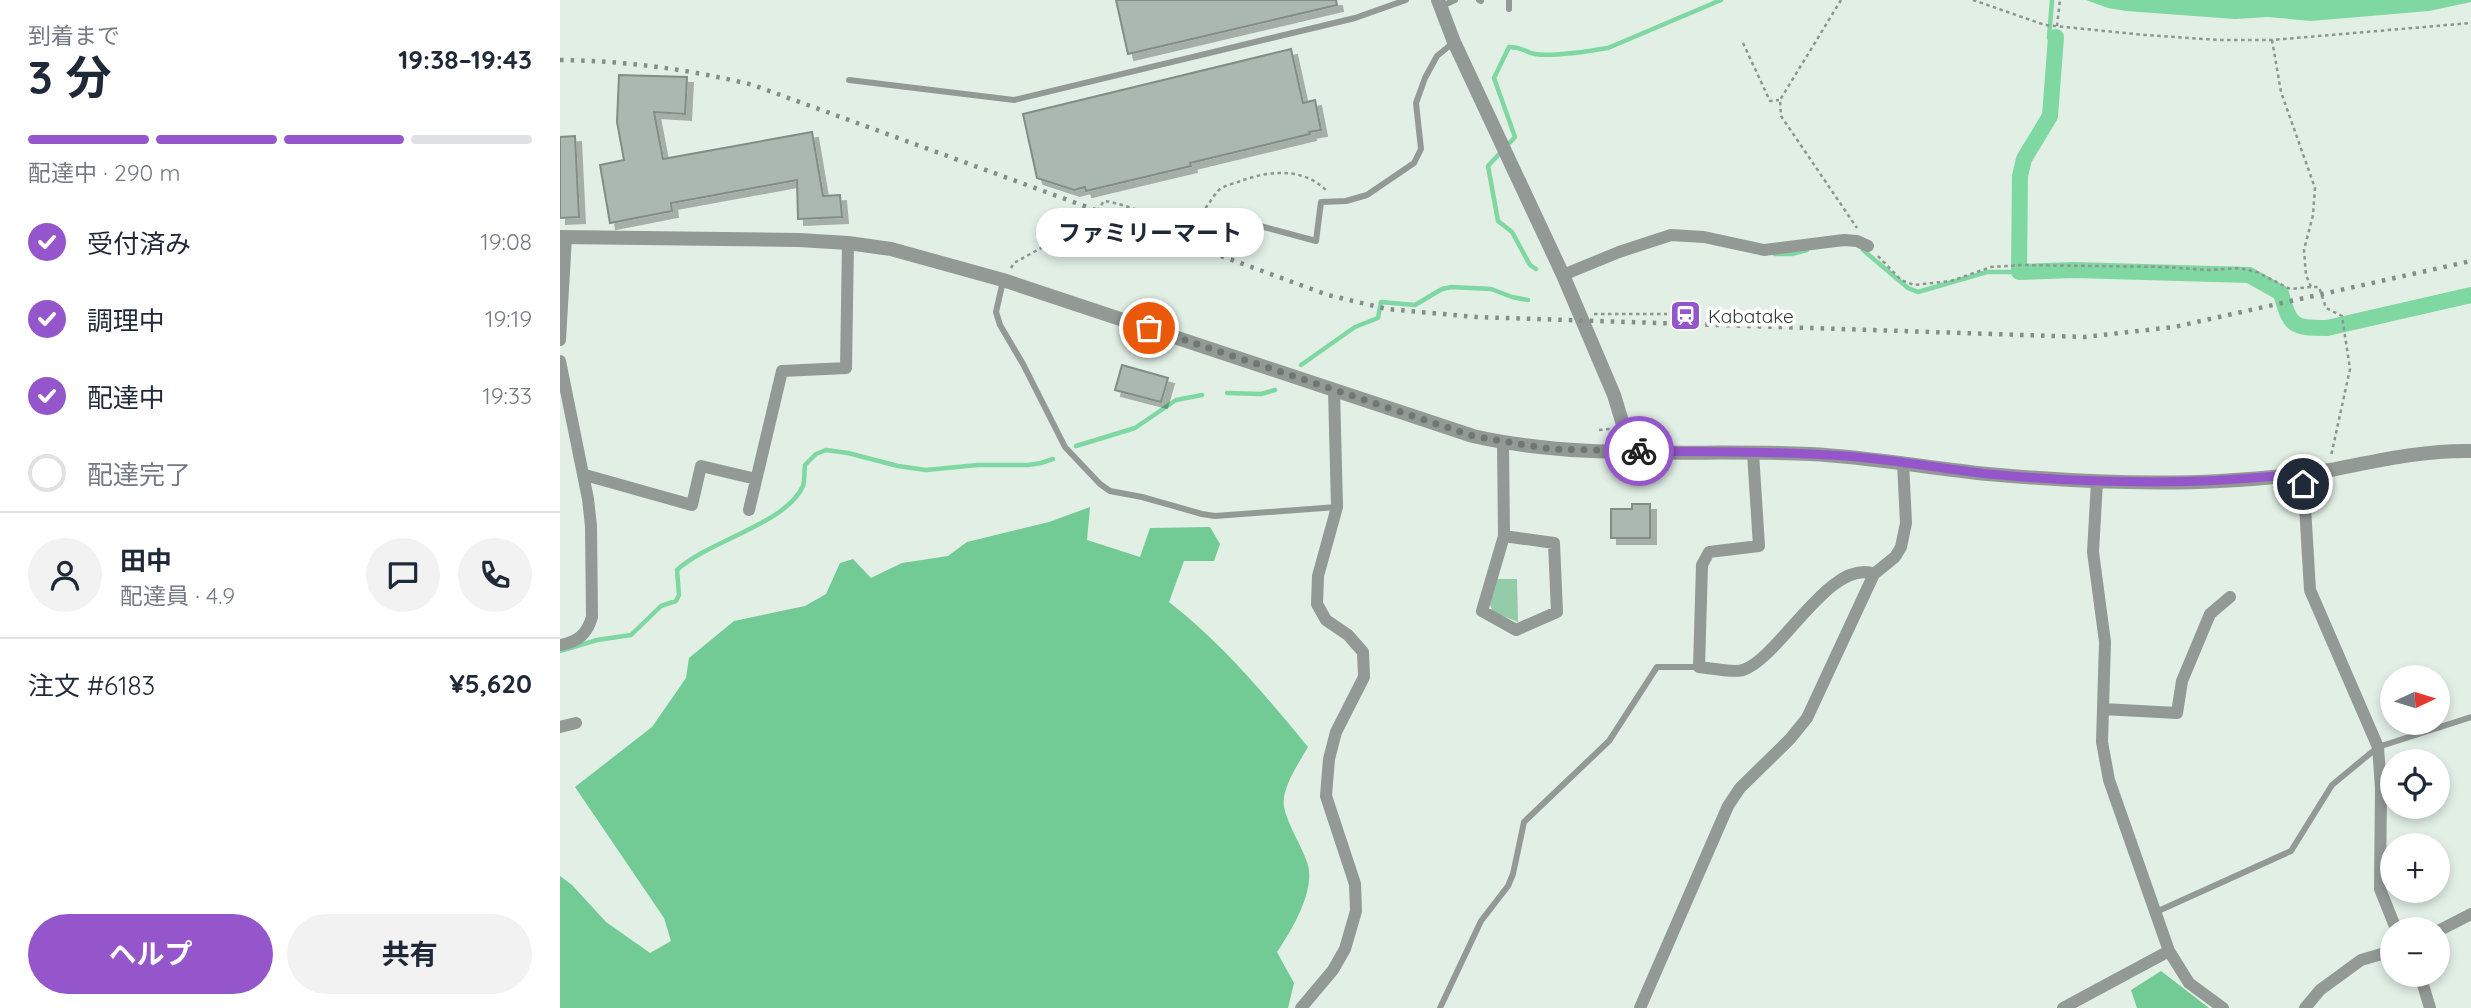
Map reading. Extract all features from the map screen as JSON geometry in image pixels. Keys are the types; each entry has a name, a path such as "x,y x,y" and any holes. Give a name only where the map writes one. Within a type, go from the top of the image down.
{"street":[{"path":"1439,3 1454,42 1563,275 1615,395 1628,450"},
{"path":"1563,275 1619,252 1671,235 1704,237 1764,250 1844,240 1857,241 1868,246"},
{"path":"560,340 563,237 746,238 848,243 891,249 1003,281 1473,436 1550,449 1860,457 1988,474 2097,482 2222,481 2328,470 2419,453 2471,451"},
{"path":"749,510 782,371 846,369 848,243"},
{"path":"560,361 585,475 591,526 592,617 588,631 580,638 560,645"},
{"path":"1301,1008 1333,970 1345,949 1356,911 1355,884 1326,796 1329,759 1336,732 1364,677 1363,652 1348,635 1326,620 1317,604 1318,576 1337,507 1334,390"},
{"path":"1503,442 1504,536 1482,611 1516,630 1557,612 1555,543 1504,536"},
{"path":"1754,453 1759,546 1709,552 1702,565 1699,667 1742,671 1763,657 1802,614 1844,578 1865,570 1874,574"},
{"path":"1640,1008 1728,806 1740,788 1790,739 1807,718 1874,574 1895,557 1904,536 1903,463"},
{"path":"585,475 692,505 701,466 756,479"},
{"path":"2303,473 2310,590 2378,747 2381,787 2381,889 2392,917"},
{"path":"2097,482 2093,552 2105,642 2102,742 2109,780 2169,951 2189,983 2223,1008"},
{"path":"2103,709 2177,713 2182,681 2210,614 2230,597"},
{"path":"560,727 576,723"},
{"path":"2450,924 2471,914"},
{"path":"2063,1008 2169,951"},
{"path":"2305,1008 2320,990 2361,960 2380,954"},
{"path":"2424,987 2430,1008"}],"lane":[{"path":"849,80 1014,100 1355,19 1406,0"},
{"path":"1439,3 1455,0"},
{"path":"1509,0 1509,9"},
{"path":"1245,222 1316,241 1321,202 1367,195 1414,163 1421,149 1416,103 1420,90 1437,56 1454,42"},
{"path":"1003,281 996,312 1000,325 1065,447 1110,491 1215,516 1337,507"},
{"path":"1440,1008 1481,921 1508,886 1524,822 1609,741 1657,667 1699,667"},
{"path":"2154,913 2291,851 2332,785 2378,747 2471,718"}],"path":[{"path":"1841,0 1780,100 1781,116 1858,227 1852,232"},
{"path":"1973,0 2045,25 2158,36 2272,40 2471,23"},
{"path":"2057,26 2060,0"},
{"path":"2272,40 2281,92 2315,187 2313,215 2304,250 2306,275 2311,287"},
{"path":"1744,43 1770,101 1780,100"},
{"path":"1003,281 1014,262 1090,221 1104,201 1115,202 1146,214 1193,217 1205,209 1220,189 1247,179 1284,171 1314,179 1337,201"},
{"path":"1868,246 1901,280 1914,285 1951,281 1991,267 2023,265 2209,270 2239,268 2257,272 2290,289 2319,287 2326,308 2342,316 2350,369 2328,470"},
{"path":"1594,314 1667,314"}],"shaded area":[{"path":"2086,0 2471,2 2429,11 2311,21 2268,17 2235,19 2126,11"},
{"path":"1090,507 1087,540 1140,557 1150,528 1210,527 1220,544 1214,561 1184,561 1169,602 1225,653 1308,747 1292,776 1284,800 1286,813 1309,872 1306,896 1277,952 1294,983 1288,1008 560,1008 560,876 572,885 606,922 650,953 671,941 664,918 575,787 652,727 686,678 689,658 734,621 805,606 826,594 840,563 853,559 871,578 902,563 948,556 967,542 1049,522"},
{"path":"1497,579 1517,579 1518,622 1493,612 1489,602"},
{"path":"2161,971 2209,1008 2137,1008 2131,990"}],"building":[{"path":"1116,0 1336,0 1337,5 1128,54"},
{"path":"1291,49 1303,103 1315,100 1321,130 1190,163 1191,166 1086,191 1085,187 1074,190 1037,178 1023,114"},
{"path":"619,75 687,77 685,114 654,112 663,159 812,132 823,196 840,195 842,217 798,219 797,180 671,203 672,211 610,223 600,165 624,160 617,122"},
{"path":"575,136 579,217 560,218 560,137"},
{"path":"1122,365 1168,378 1161,402 1115,390"},
{"path":"1632,504 1650,504 1650,538 1611,538 1611,509 1632,509"}],"waterway":[{"path":"1536,269 1530,265 1512,232 1498,221 1488,166 1515,137 1494,78 1509,47 1542,55 1608,48 1721,0"},
{"path":"2052,0 2049,38 2055,42"},
{"path":"2056,37 2050,116 2024,159 2020,176 2019,272 2074,270 2249,275 2281,293 2294,323 2315,328 2327,328 2471,295"},
{"path":"1775,254 1792,254 1807,250"},
{"path":"1863,250 1908,288 1918,292 1987,272 2019,272"},
{"path":"1301,365 1355,327 1378,318 1381,302 1415,305 1442,289 1451,287 1491,289 1528,300"},
{"path":"1227,393 1261,394 1275,390"},
{"path":"1076,446 1135,428 1176,400 1202,395"},
{"path":"560,651 597,640 631,635 661,606 676,601 679,595 677,570 707,550 764,522 780,511 794,499 803,486 805,465 816,454 826,450 926,470 978,465 1028,465 1053,459"}],"railway":[{"path":"560,60 657,67 753,85 1328,295 1387,309 1476,317 2084,337 2174,327 2471,261"}],"way so far":[{"path":"1149,328 1473,436 1527,447 1639,451"}],"place":[{"name":"Kabatake","path":"1685,316"},
{"name":"ファミリーマート","path":"1149,328"}],"route":[{"path":"1639,451 1860,457 1988,474 2097,482 2222,481 2303,473 2303,484"}]}
